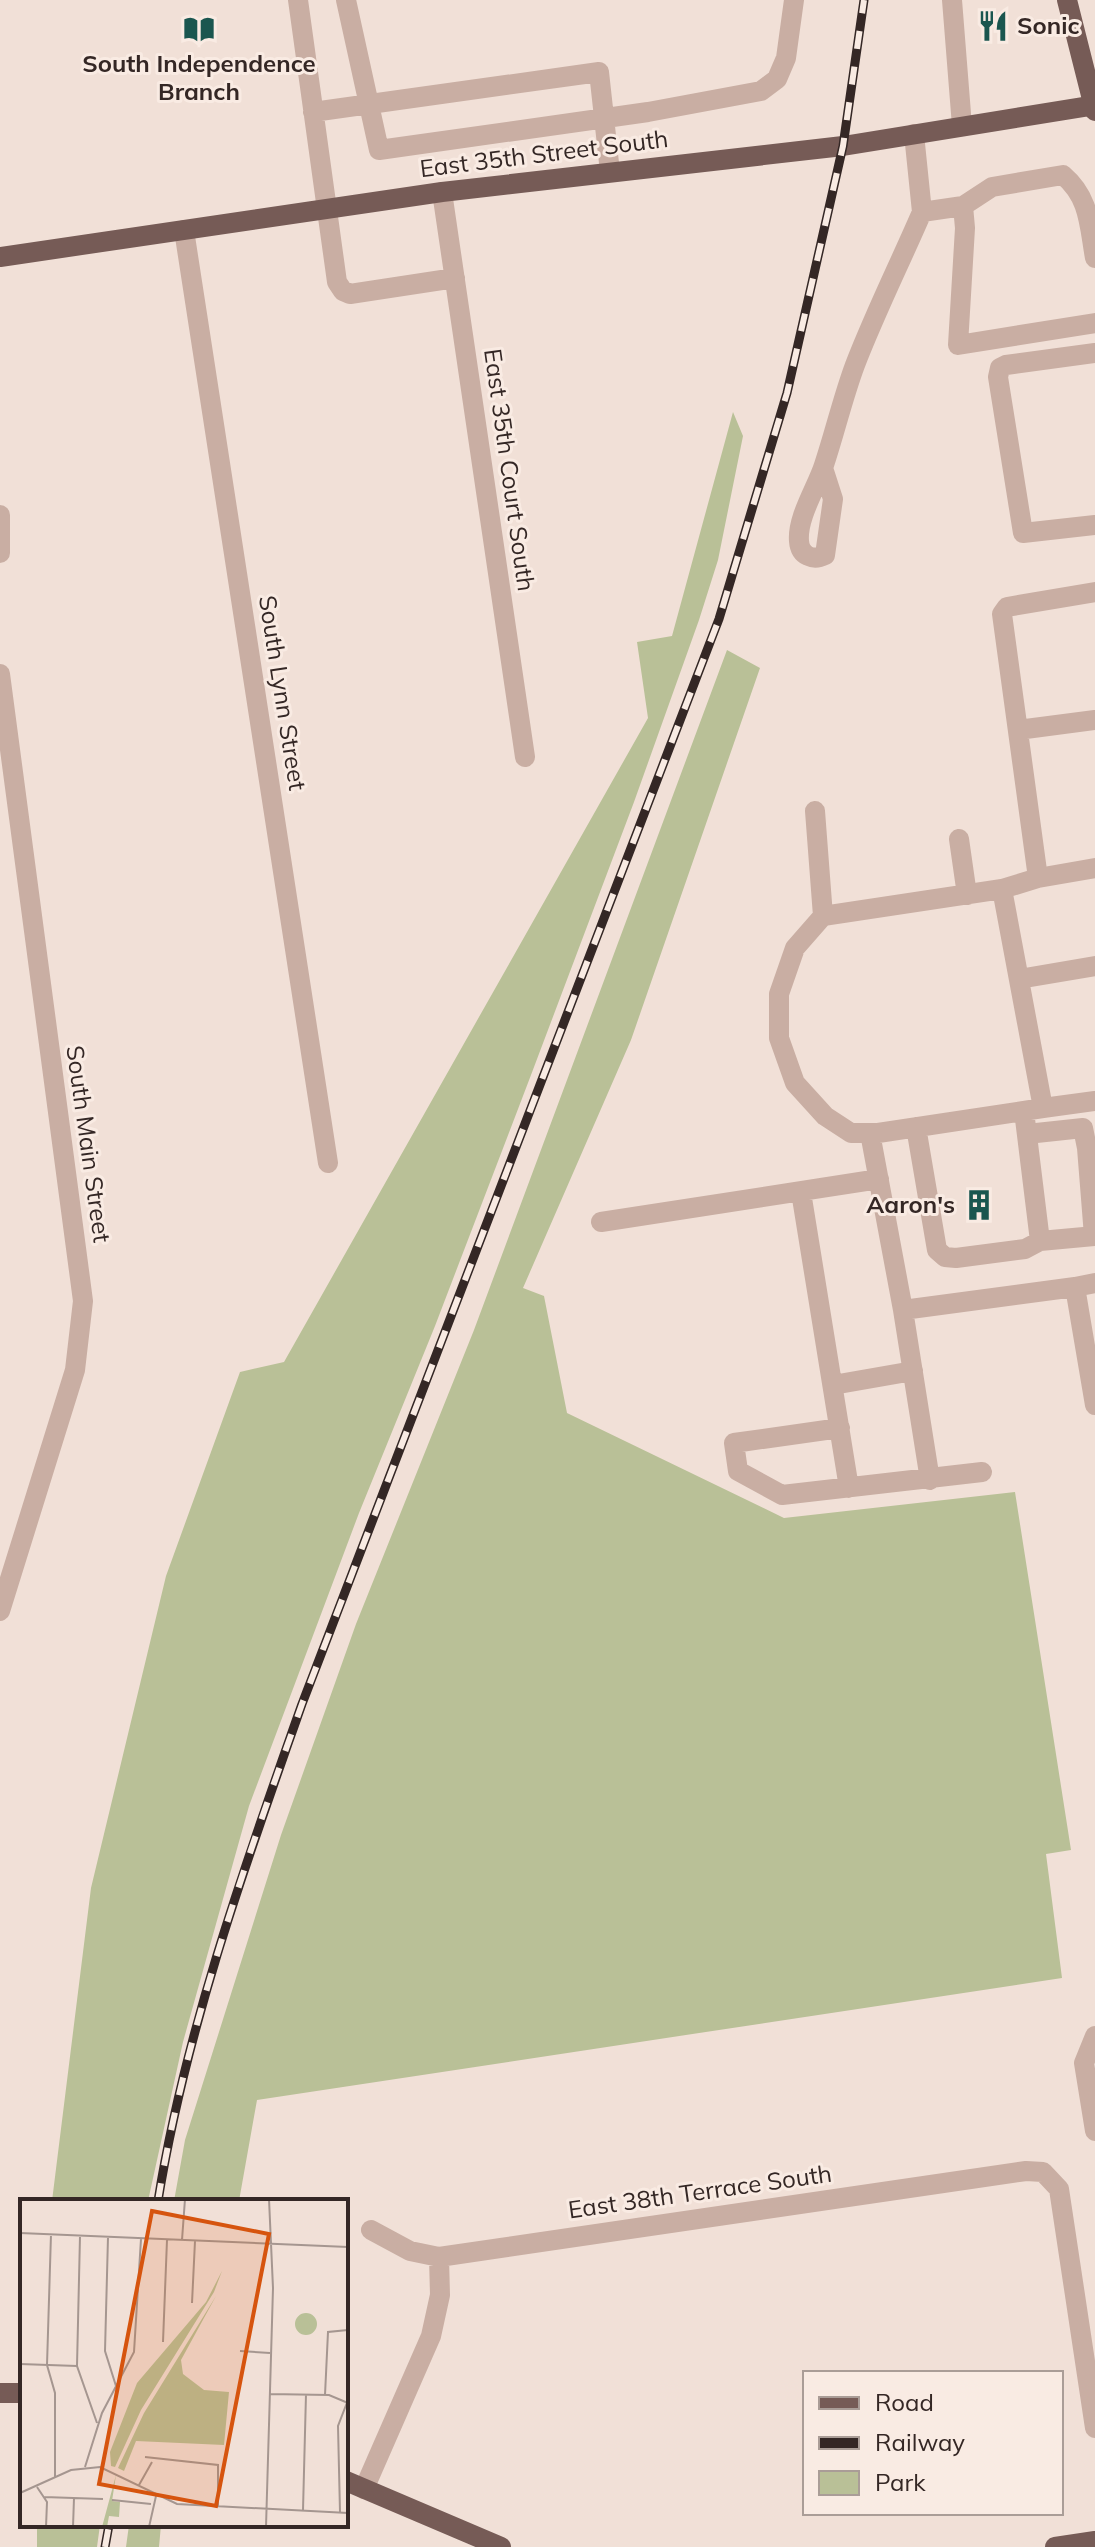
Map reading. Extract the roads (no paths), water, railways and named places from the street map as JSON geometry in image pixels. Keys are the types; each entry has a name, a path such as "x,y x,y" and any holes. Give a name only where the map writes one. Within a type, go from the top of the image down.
{"main road":[{"path":"1067,0 1095,107"},
{"name":"East 35th Street South","path":"0,257 442,192 843,146 1095,107"},
{"path":"355,2485 501,2547"},
{"path":"1066,2546 1095,2541"}],"street":[{"path":"298,0 337,282 343,291 350,294 455,278"},
{"path":"346,0 379,150 700,104 761,91 777,79 786,58 794,0"},
{"path":"952,0 962,126"},
{"path":"313,112 599,72 610,172"},
{"path":"823,468 833,499 825,555 817,559 803,552 799,541 808,501 823,468 855,366 922,212 914,134"},
{"path":"922,212 963,206 992,187 1063,175 1077,187 1086,207 1095,258"},
{"name":"East 35th Court South","path":"442,192 525,757"},
{"path":"963,206 965,228 958,345 1095,323"},
{"name":"South Lynn Street","path":"184,230 328,1163"},
{"path":"1095,353 1006,365 1000,368 998,377 1023,533 1095,525"},
{"path":"0,515 0,553"},
{"path":"1038,878 1003,609 1095,592"},
{"name":"South Main Street","path":"0,674 83,1301 75,1370 0,1611"},
{"path":"1018,730 1095,720"},
{"path":"815,811 823,916"},
{"path":"959,839 967,895"},
{"path":"916,1127 937,1250 945,1257 1025,1249 1040,1241 1095,1236 1086,1102 916,1127 851,1133 825,1116 795,1083 779,1038 779,994 795,948 823,916 1002,889 1038,878 1095,868"},
{"path":"1002,889 1019,979 1033,1109 1027,1134 1040,1241"},
{"path":"1019,979 1095,966"},
{"path":"870,1133 930,1480"},
{"path":"1027,1134 1088,1141"},
{"path":"601,1222 879,1179"},
{"path":"801,1192 849,1488"},
{"path":"903,1310 1085,1285 1095,1405"},
{"path":"833,1385 913,1371"},
{"path":"840,1428 734,1443 738,1471 782,1495 982,1472"},
{"path":"1095,2036 1084,2063 1095,2131"},
{"name":"East 38th Terrace South","path":"371,2230 410,2251 439,2257 1026,2171 1043,2172 1059,2189 1095,2428"},
{"path":"355,2485 431,2336 440,2295 439,2257"}],"railway":[{"path":"158,2199 200,2012 302,1704 719,619 787,393 843,146 864,0"},
{"path":"105,2547 109,2527"}],"place":[{"name":"Sonic","path":"993,26"},
{"name":"South Independence Branch","path":"199,29"},
{"name":"Aaron's","path":"979,1205"}]}
